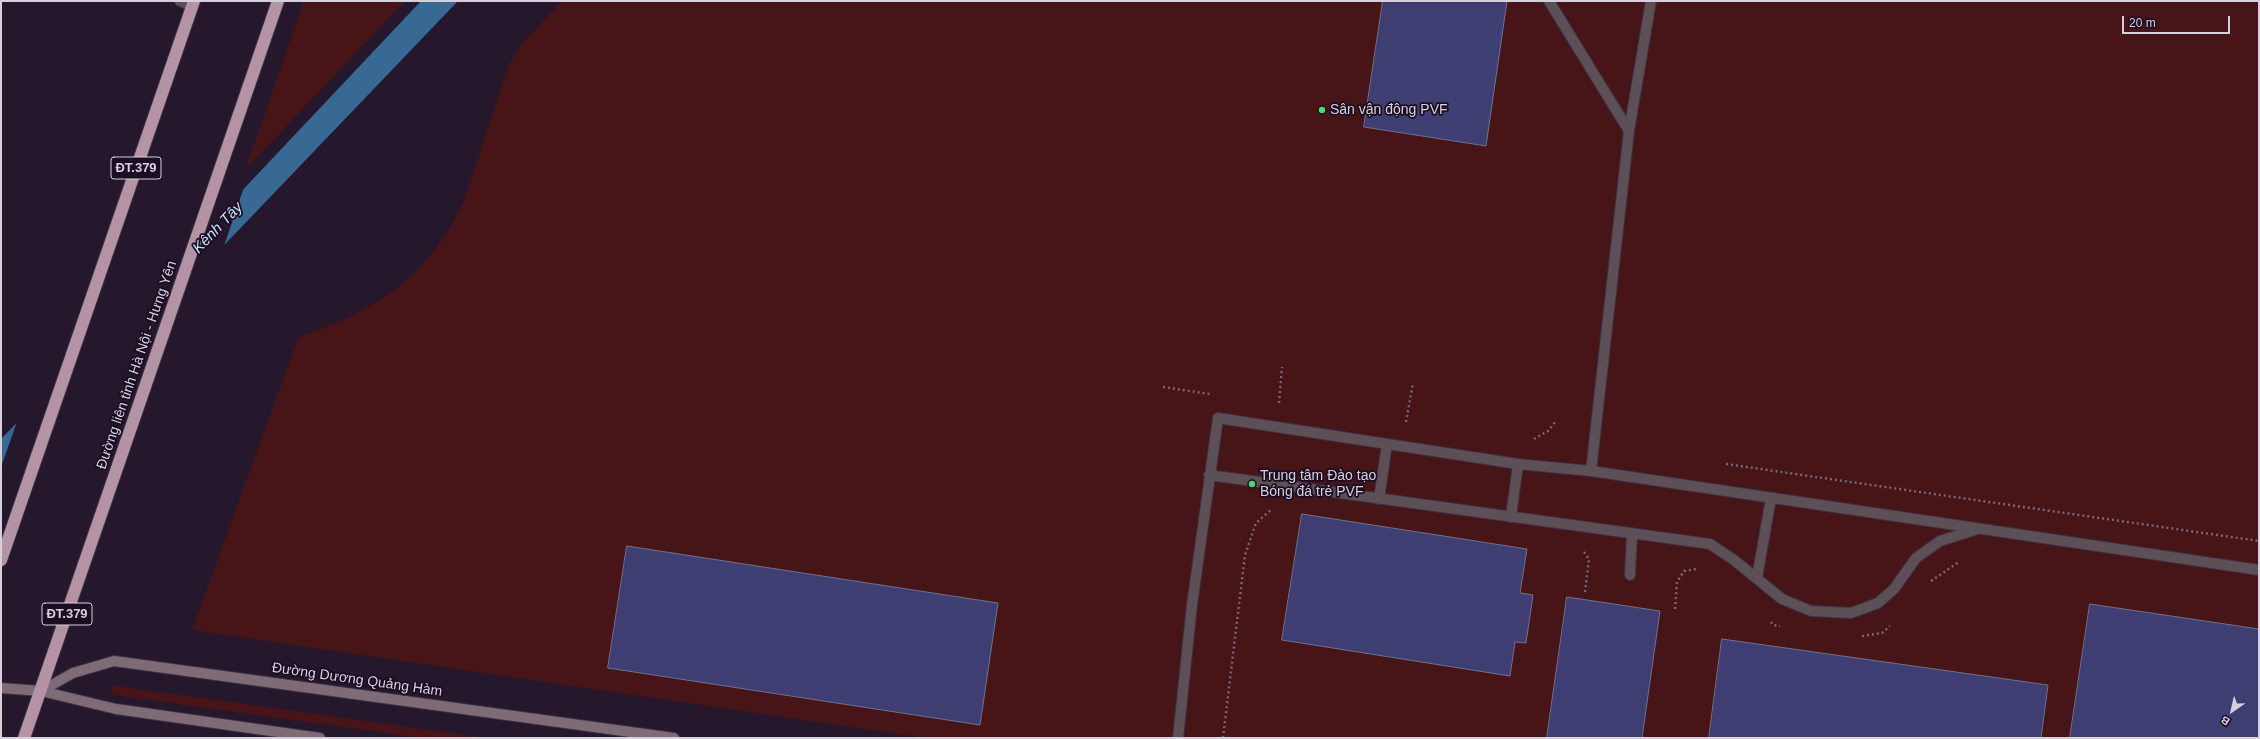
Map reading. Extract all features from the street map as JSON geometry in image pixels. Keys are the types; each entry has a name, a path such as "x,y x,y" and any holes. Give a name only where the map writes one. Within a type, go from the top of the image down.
{"highway":[{"name":"Đường liên tỉnh Hà Nội - Hưng Yên","path":"24,738 204,212 278,1"},
{"name":"ĐT.379","path":"1,560 11,535 78,335 193,3"}],"main road":[{"name":"Đường Dương Quảng Hàm","path":"41,691 73,673 114,661 674,738"},
{"path":"1,688 41,691 116,709 320,738"}],"street":[{"path":"180,1 193,3"},
{"path":"1549,1 1629,131"},
{"path":"1591,471 1629,131 1651,1"},
{"path":"1178,738 1192,605 1218,418 1518,464 1591,471 2259,570"},
{"path":"1380,499 1387,444"},
{"path":"1511,517 1518,464"},
{"path":"1209,476 1710,544 1757,578 1782,599 1811,611 1851,614 1878,603 1894,590 1916,558 1940,541 1978,529"},
{"path":"1757,578 1771,498"},
{"path":"1630,575 1632,534"}],"path":[{"path":"1276,427 1282,367"},
{"path":"1402,446 1413,384"},
{"path":"1723,464 2259,541"},
{"path":"1223,738 1246,555 1256,523 1270,509 1277,509"},
{"path":"1583,550 1589,559 1584,592"},
{"path":"1927,586 1961,561"},
{"path":"1675,609 1677,582 1684,571 1702,570"},
{"path":"1769,619 1773,625 1781,626"},
{"path":"1858,636 1866,637 1882,633 1892,623"}],"shaded area":[{"path":"304,1 405,1 245,170"},
{"name":"Trung tâm Đào tạo Bóng đá trẻ PVF","path":"562,1 2259,1 2259,738 925,738 192,630 298,338 351,316 385,297 413,274 437,247 457,215 465,197 509,64 524,41"},
{"path":"113,685 487,738 421,738 114,695 111,690"}],"water":[{"name":"Kênh Tây","path":"421,1 458,1 1,478 1,439 237,196"}],"pier":[{"path":"245,184 223,249 1,480 1,467 18,419"}],"building":[{"path":"1383,1 1507,1 1486,146 1364,127"},
{"path":"1302,514 1527,549 1520,593 1533,595 1526,643 1515,642 1510,676 1282,640"},
{"path":"627,546 998,603 980,725 608,668"},
{"path":"1567,597 1660,611 1642,738 1547,738"},
{"path":"2090,604 2259,629 2259,738 2070,738"},
{"path":"1722,639 2048,685 2041,738 1709,738"}],"place":[{"name":"Sân vận động PVF","path":"1322,110"},
{"name":"Trung tâm Đào tạo Bóng đá trẻ PVF","path":"1252,484"}]}
